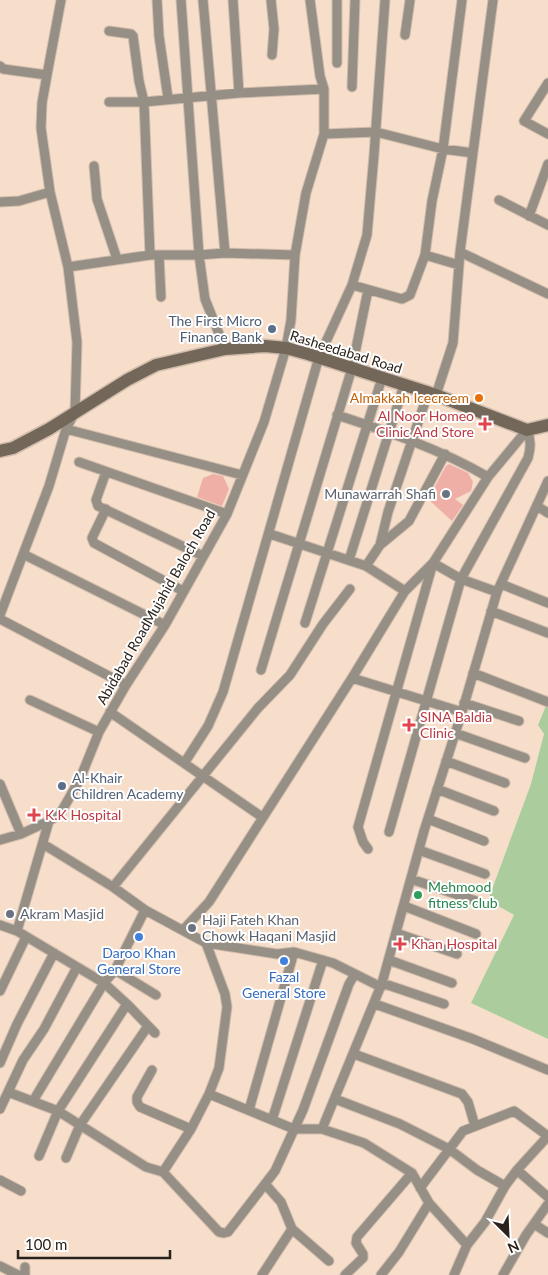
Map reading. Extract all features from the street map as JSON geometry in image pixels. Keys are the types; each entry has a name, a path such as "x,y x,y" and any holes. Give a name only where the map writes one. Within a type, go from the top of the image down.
{"main road":[{"name":"Rasheedabad Road","path":"0,451 12,448 27,440 127,380 156,365 225,349 265,346 286,348 319,357 432,394 527,430"},
{"path":"527,430 548,425"}],"street":[{"path":"0,615 50,486 66,429 75,412 77,342 68,267 50,192 41,128 42,103 61,0"},
{"path":"156,0 168,98"},
{"path":"181,0 199,255 205,299 225,349"},
{"path":"203,0 225,253"},
{"path":"232,0 239,93"},
{"path":"271,0 274,28 272,55"},
{"name":"Abidabad RoadMujahid Baloch Road","path":"0,840 21,834 50,821 60,814 80,779 99,732 110,712 165,625 227,514 264,422 286,348 291,320 296,255 306,193 324,134 324,90 320,76 310,0"},
{"path":"337,0 337,63"},
{"path":"352,87 355,0"},
{"path":"185,762 208,726 223,692 270,534 319,357 352,285 367,235 385,0"},
{"path":"405,35 410,0"},
{"path":"352,285 402,299 410,295 425,255 432,201 443,149 462,0"},
{"path":"380,545 388,512 413,441 453,343 460,252 493,0"},
{"path":"109,31 131,34 135,40 139,81 144,102 154,255 161,297"},
{"path":"0,66 4,69 47,75"},
{"path":"548,83 524,121 548,134"},
{"path":"109,102 144,102 168,98 239,93 324,90"},
{"path":"324,134 376,132 443,149 473,153"},
{"path":"529,216 548,164"},
{"path":"94,166 99,206 117,259"},
{"path":"0,202 19,200 50,192"},
{"path":"500,200 548,225"},
{"path":"460,252 548,294"},
{"path":"68,267 154,255 225,253 296,255"},
{"path":"425,255 459,265"},
{"path":"261,670 352,368 368,290"},
{"path":"305,623 382,378"},
{"path":"349,560 404,385"},
{"path":"337,415 390,432 445,454 488,477"},
{"path":"66,429 242,475"},
{"path":"183,930 209,902 262,816 352,678 405,591 433,563 488,477 527,430 531,439 528,458 462,579 389,832"},
{"path":"366,566 380,545 409,521 445,454"},
{"path":"79,462 227,514"},
{"path":"106,472 96,500 98,506 204,556"},
{"path":"322,1129 382,985 418,850 499,588 548,481"},
{"path":"537,506 548,513"},
{"path":"106,509 92,538 94,543 183,591"},
{"path":"270,534 366,566 405,591"},
{"path":"23,554 165,625"},
{"path":"433,563 462,579 548,603"},
{"path":"368,849 363,842 358,827 433,563"},
{"path":"113,887 258,708 290,675 323,624 350,589"},
{"path":"491,611 548,633"},
{"path":"0,619 126,685"},
{"path":"473,673 548,702"},
{"path":"352,678 427,701 519,721"},
{"path":"30,700 99,732"},
{"path":"110,712 262,816"},
{"path":"455,733 525,758"},
{"path":"446,761 505,783"},
{"path":"0,784 21,834"},
{"path":"437,789 494,811"},
{"path":"428,819 484,841"},
{"path":"17,931 50,821"},
{"path":"43,844 113,887 145,910 206,942 277,954 294,952 333,963 382,985 444,1004"},
{"path":"418,850 485,874"},
{"path":"411,879 479,902"},
{"path":"404,906 476,934"},
{"path":"33,1101 104,983 116,970 145,910"},
{"path":"0,925 17,931 104,983 155,1033"},
{"path":"396,933 457,954"},
{"path":"0,991 26,937"},
{"path":"163,1172 191,1129 209,1094 218,1068 227,1007 225,994 206,942"},
{"path":"249,1110 294,952"},
{"path":"0,1063 17,1024 54,953"},
{"path":"272,1120 323,960"},
{"path":"389,960 452,983"},
{"path":"0,1109 23,1060 44,1029 77,967"},
{"path":"116,970 156,996"},
{"path":"8,1092 58,1111 146,1167 163,1172 219,1232 228,1232 275,1170 303,1110 349,984 355,974"},
{"path":"39,1156 58,1111 127,1004"},
{"path":"375,1004 548,1070"},
{"path":"66,1158 80,1125 148,1026"},
{"path":"354,1054 462,1094 468,1102 475,1126"},
{"path":"152,1070 137,1098 140,1107 191,1129"},
{"path":"209,1094 294,1129 322,1129 364,1143 412,1173 429,1203 467,1245"},
{"path":"335,1099 400,1124 449,1149 477,1170 505,1186"},
{"path":"420,1188 463,1131 475,1126 514,1111 548,1136 505,1186 485,1222 467,1245 454,1275"},
{"path":"517,1170 548,1197"},
{"path":"345,1275 363,1258 363,1254 356,1244 357,1237 412,1173"},
{"path":"0,1180 21,1191"},
{"path":"265,1184 281,1202 292,1229 329,1261"},
{"path":"381,1275 400,1252 429,1203"},
{"path":"503,1275 548,1204"},
{"path":"534,1224 548,1233"},
{"path":"262,1275 292,1229"},
{"path":"0,1266 18,1275"}],"green space":[{"path":"548,701 548,1039 471,1003 514,915 488,900 531,784 544,734 538,725"}],"building":[{"name":"Munawarrah Shafi","path":"449,464 468,473 473,482 471,491 455,499 463,505 452,521 428,499 446,466"},
{"path":"213,474 223,476 229,489 222,506 197,497 203,478"}],"place":[{"name":"The First Micro Finance Bank","path":"272,329"},
{"name":"Almakkah Icecreem","path":"479,398"},
{"name":"Al Noor Homeo Clinic And Store","path":"485,424"},
{"name":"Munawarrah Shafi","path":"446,494"},
{"name":"SINA Baldia Clinic","path":"409,725"},
{"name":"Al-Khair Children Academy","path":"62,786"},
{"name":"K.K Hospital","path":"34,815"},
{"name":"Mehmood fitness club","path":"418,895"},
{"name":"Akram Masjid","path":"10,914"},
{"name":"Haji Fateh Khan Chowk Haqani Masjid","path":"192,928"},
{"name":"Daroo Khan General Store","path":"139,937"},
{"name":"Khan Hospital","path":"400,944"},
{"name":"Fazal General Store","path":"284,961"}]}
